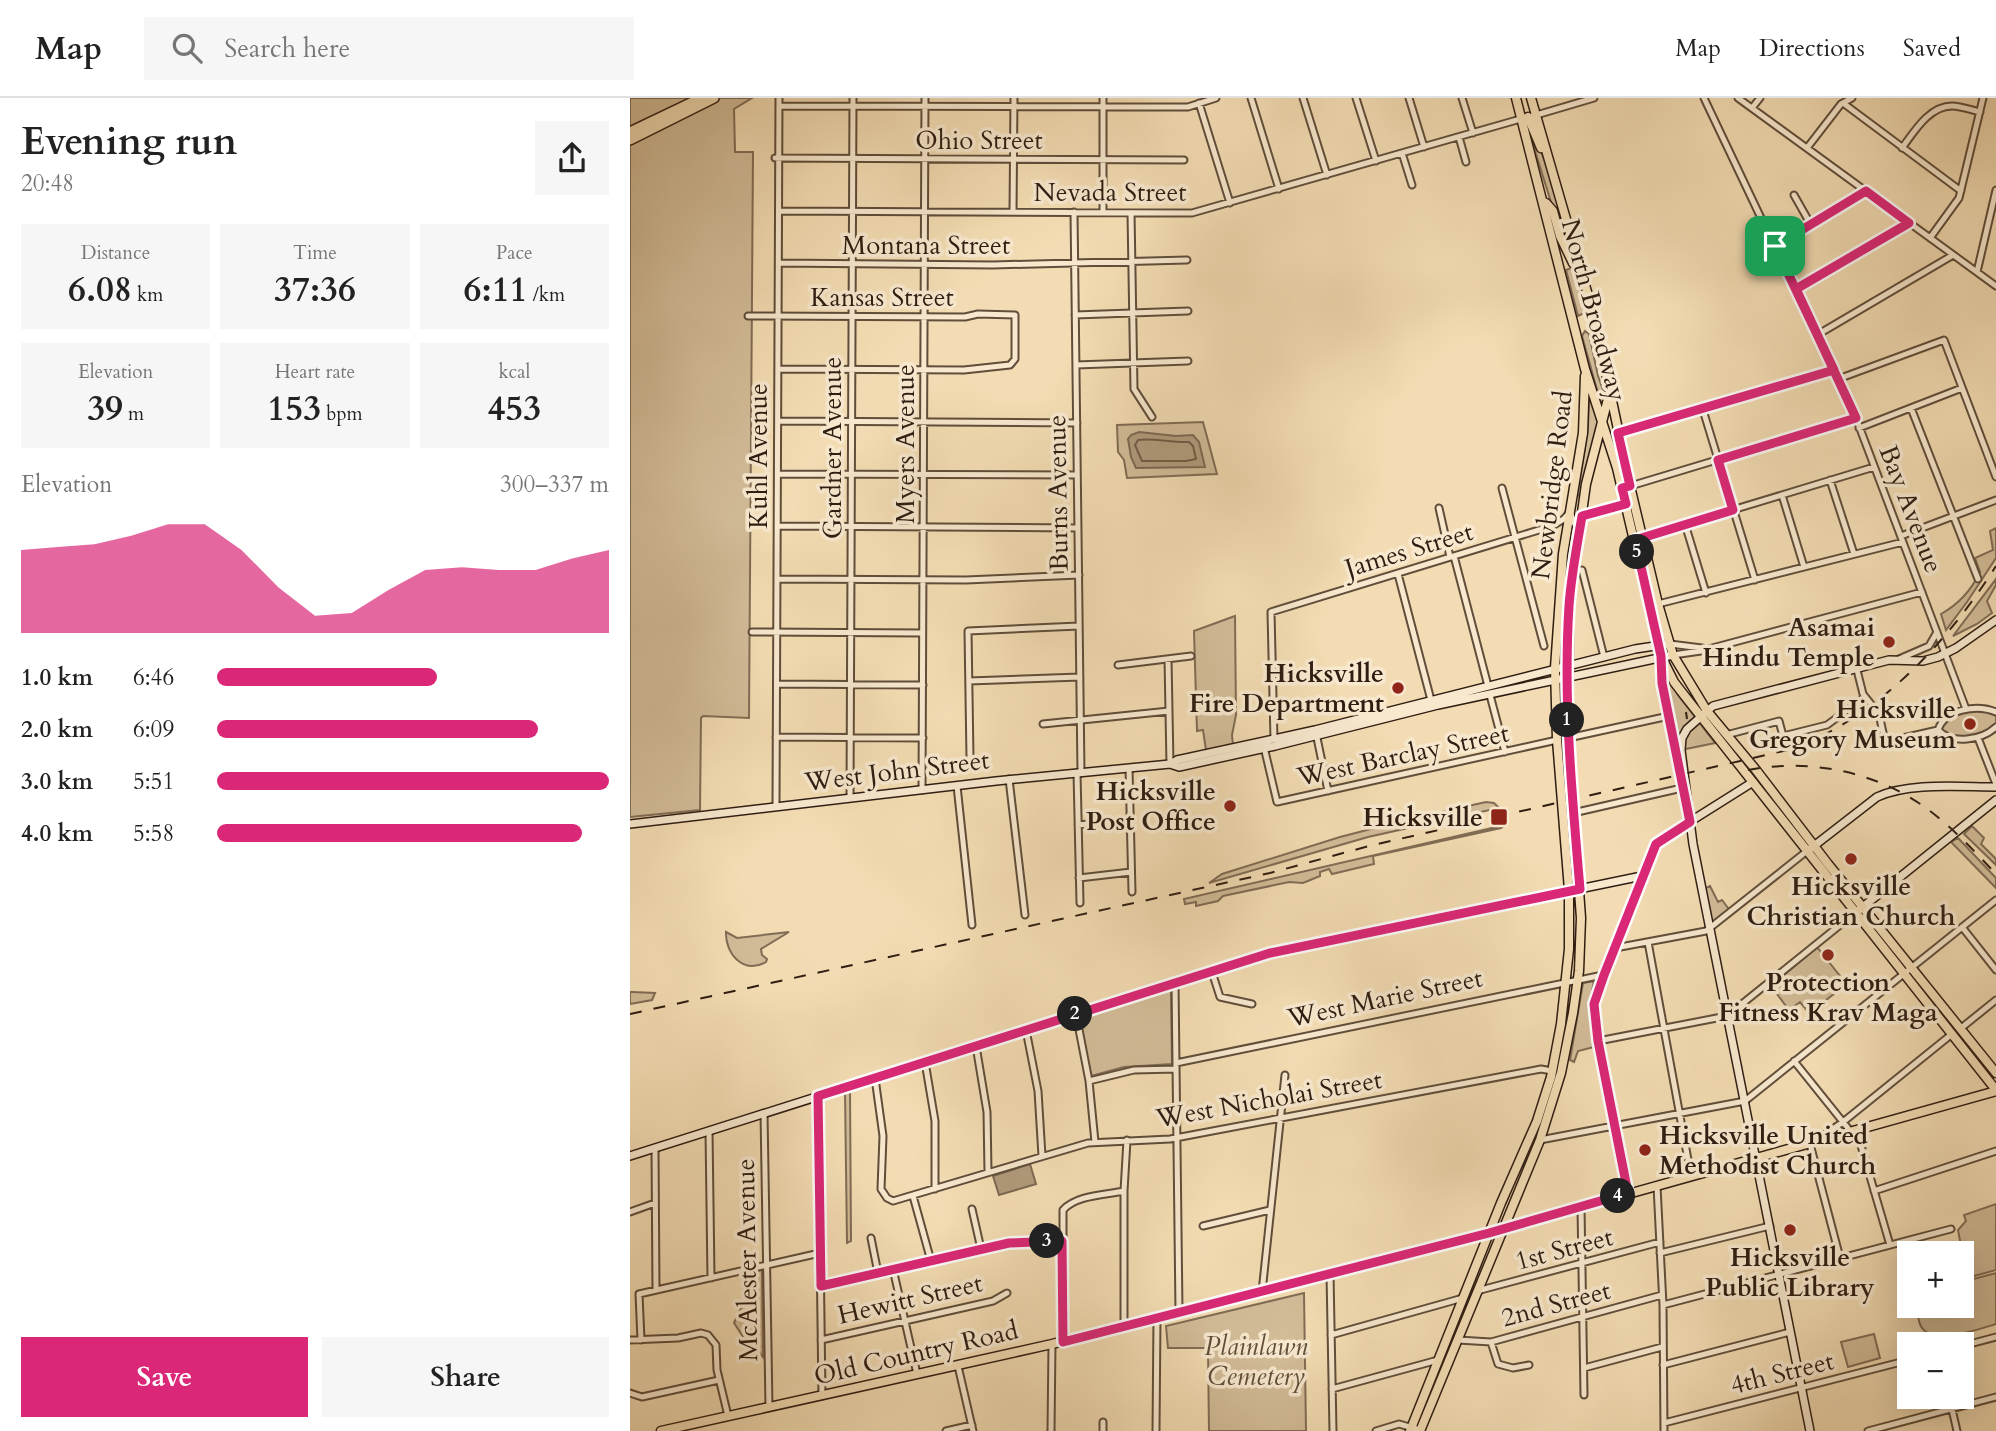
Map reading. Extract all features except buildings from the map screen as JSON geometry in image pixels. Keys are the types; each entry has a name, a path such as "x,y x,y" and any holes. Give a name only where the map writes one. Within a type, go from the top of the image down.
{"highway":[{"path":"632,135 701,98"},
{"path":"632,135 714,98"}],"main road":[{"name":"North Broadway","path":"1516,98 1528,117 1555,176 1594,316 1661,656 1674,682 1704,713"},
{"name":"North Broadway","path":"1531,98 1528,117 1542,197 1585,369 1626,487 1626,504 1668,644 1704,713"},
{"path":"1542,197 1553,211 1560,236 1573,263"},
{"name":"Newbridge Road","path":"1557,744 1555,668 1563,554 1583,433 1585,369"},
{"name":"Newbridge Road","path":"1557,1072 1578,980 1580,889 1575,839 1568,814 1571,785 1567,678 1569,605 1592,457 1610,392"},
{"path":"1690,822 1681,750 1682,738 1686,729 1713,706 1899,659 1923,661 1945,655 1996,620"},
{"name":"West John Street","path":"1264,746 1274,740 1368,723 1489,690 1555,668 1668,644"},
{"name":"West John Street","path":"1489,690 1567,678 1673,655"},
{"path":"1661,656 1662,683 1682,790 1810,1431"},
{"name":"West John Street","path":"630,824 1009,779 1170,764 1177,760 1203,758 1264,746 1380,713 1432,704"},
{"path":"1368,723 1369,720 1379,717 1380,713"},
{"path":"1704,713 1756,770 1810,849"},
{"path":"1704,713 1753,782 1996,1073"},
{"path":"1557,744 1563,756 1567,780 1571,785"},
{"path":"1416,1430 1458,1340 1503,1229 1538,1135 1557,1072 1567,982 1569,890 1568,814 1557,744"},
{"path":"630,1156 1270,953 1642,876 1656,844 1753,782"},
{"path":"1810,849 1873,800 1888,792 1912,788 1996,785"},
{"path":"1859,910 1996,800"},
{"path":"1908,970 1952,1034 1996,1090"},
{"path":"1416,1430 1438,1360 1489,1233 1538,1135 1539,1113 1557,1072"},
{"name":"Old Country Road","path":"661,1431 1063,1342 1262,1292 1489,1233 1855,1132 1996,1090"}],"street":[{"name":"Kuhl Avenue","path":"776,806 779,98"},
{"name":"Gardner Avenue","path":"850,798 853,98"},
{"name":"Myers Avenue","path":"922,790 925,98"},
{"path":"1013,212 1014,98"},
{"path":"1103,98 1103,212"},
{"path":"779,106 1188,107 1216,98"},
{"path":"1251,98 1279,189"},
{"path":"1304,98 1327,175"},
{"path":"1356,98 1376,161"},
{"path":"1409,98 1424,147"},
{"path":"1462,98 1473,133"},
{"name":"Nevada Street","path":"779,211 1192,213 1594,98"},
{"name":"Bay Avenue","path":"1703,98 1856,418 1966,709"},
{"path":"1738,98 1996,286"},
{"path":"1752,108 1760,98"},
{"path":"1807,149 1843,103 1852,98"},
{"path":"1930,238 1959,198 1983,98"},
{"path":"1199,103 1230,202"},
{"path":"1843,103 1961,191"},
{"path":"1902,148 1924,119 1941,108 1952,106 1980,111"},
{"path":"1459,137 1466,162"},
{"path":"1402,153 1412,185"},
{"name":"Ohio Street","path":"777,158 1184,160"},
{"path":"1977,272 1996,190"},
{"path":"1775,246 1866,191"},
{"path":"1794,195 1811,225"},
{"name":"Burns Avenue","path":"1074,212 1081,721 1078,825 1080,903"},
{"path":"1131,213 1134,388 1152,417"},
{"path":"1796,289 1909,223"},
{"path":"1817,335 1953,255"},
{"name":"Montana Street","path":"779,263 1074,264 1187,260"},
{"path":"1075,315 1188,311"},
{"name":"Kansas Street","path":"748,316 1015,315 1015,359 1012,364 964,370 924,369"},
{"path":"1838,379 1944,340 1996,477"},
{"path":"1076,365 1188,361"},
{"path":"778,369 924,369"},
{"path":"1618,433 1834,370"},
{"path":"1859,428 1962,388"},
{"path":"1911,408 1978,579"},
{"path":"1703,410 1755,580"},
{"path":"1626,487 1856,418"},
{"path":"778,421 1077,423"},
{"path":"1638,539 1874,467"},
{"path":"778,474 1077,475"},
{"path":"1830,480 1854,554"},
{"path":"1502,488 1544,646"},
{"path":"1782,495 1804,567"},
{"path":"1658,604 1854,554 1902,539 1996,500"},
{"path":"1582,516 1626,504"},
{"path":"1439,508 1505,752"},
{"path":"1570,512 1579,535"},
{"name":"James Street","path":"1274,740 1271,612 1552,526 1570,512"},
{"path":"1685,524 1706,593"},
{"path":"777,526 1078,528"},
{"path":"1552,526 1560,526 1566,533"},
{"path":"1582,570 1604,657"},
{"path":"1398,574 1432,704"},
{"path":"777,579 967,580 1079,575"},
{"path":"1673,655 1686,654 1922,592"},
{"path":"970,758 968,631 1079,626"},
{"path":"752,632 922,633"},
{"path":"1899,659 1928,646 1937,632"},
{"path":"1668,644 1705,649"},
{"path":"1118,665 1191,656"},
{"path":"1168,659 1170,764"},
{"path":"1857,670 1865,697 1879,714 1885,742 1938,730 1945,719 1966,709 1981,708 1996,712"},
{"path":"969,681 1080,677"},
{"path":"777,684 923,685"},
{"path":"1726,735 1779,721 1783,736 1803,732 1827,725 1865,697"},
{"path":"1043,724 1169,711"},
{"path":"1568,738 1669,716"},
{"path":"1938,730 1948,737 1978,738 1996,727"},
{"path":"1316,733 1328,791"},
{"path":"776,737 923,738"},
{"path":"1978,738 1996,785"},
{"name":"West Barclay Street","path":"1264,746 1277,802 1505,752 1557,744"},
{"path":"1129,768 1132,892"},
{"path":"1009,779 1025,915"},
{"path":"957,786 972,925"},
{"path":"1568,814 1682,790"},
{"path":"1989,806 1996,813"},
{"path":"1078,825 1130,820"},
{"path":"1615,948 1706,931 1810,849"},
{"path":"1079,878 1131,872"},
{"path":"1628,1193 1598,1041 1594,1004 1642,876"},
{"path":"1538,1135 1615,1126 1745,1101 1996,900"},
{"path":"1598,1041 1727,1016 1859,910"},
{"path":"1962,927 1996,970"},
{"path":"1647,942 1692,1176"},
{"path":"1212,972 1220,997 1252,1004"},
{"name":"West Marie Street","path":"1089,1081 1134,1070 1176,1066 1604,975"},
{"path":"1175,983 1180,1311"},
{"path":"1960,1029 1996,1000"},
{"path":"1076,1014 1089,1081 1095,1142"},
{"path":"1026,1030 1038,1091 1042,1156"},
{"path":"1840,1258 1808,1144 1843,1122 1952,1034"},
{"path":"976,1046 987,1112 988,1172"},
{"path":"1794,1061 1843,1122 1855,1132 1890,1245"},
{"path":"926,1062 935,1121 935,1189"},
{"name":"West Nicholai Street","path":"913,1196 1095,1142 1177,1138 1541,1069 1557,1072"},
{"path":"1262,1292 1285,1074"},
{"path":"875,1078 883,1136 882,1191 893,1201 913,1196 930,1261"},
{"path":"818,1096 822,1396"},
{"name":"McAlester Avenue","path":"764,1113 769,1407"},
{"path":"709,1131 711,1278"},
{"path":"1124,1325 1124,1191 1127,1140"},
{"path":"655,1148 656,1290"},
{"path":"1874,1191 1996,1151"},
{"path":"1657,1185 1663,1305 1664,1431"},
{"path":"1063,1342 1062,1216 1069,1204 1124,1191"},
{"path":"630,1212 656,1203"},
{"path":"1581,1207 1584,1395"},
{"path":"972,1209 981,1249"},
{"path":"1203,1226 1270,1210"},
{"path":"1660,1253 1770,1226"},
{"path":"1663,1305 1951,1229"},
{"path":"871,1238 878,1273"},
{"path":"821,1286 1019,1241 1062,1241"},
{"name":"1st Street","path":"1477,1291 1660,1242"},
{"path":"641,1340 639,1294 820,1254"},
{"path":"893,1269 917,1374"},
{"path":"1330,1274 1332,1431"},
{"name":"Hewitt Street","path":"821,1340 993,1301 1007,1293"},
{"name":"2nd Street","path":"1458,1340 1491,1342 1662,1295"},
{"path":"1331,1335 1463,1298"},
{"path":"1156,1431 1157,1317"},
{"path":"1663,1366 1790,1332"},
{"path":"630,1340 678,1338 701,1333 708,1335 716,1345 719,1380 728,1416"},
{"path":"1974,1343 1996,1337"},
{"path":"1491,1342 1498,1364 1513,1368 1529,1365"},
{"path":"1051,1431 1052,1344"},
{"path":"1584,1368 1662,1347"},
{"path":"1332,1389 1438,1360"},
{"name":"4th Street","path":"1664,1423 1897,1363"},
{"path":"947,1431 972,1428 958,1366"},
{"path":"630,1393 642,1397 719,1380"},
{"path":"1974,1403 1996,1397"},
{"path":"1868,1431 1952,1409 1956,1431"},
{"path":"1104,1422 1104,1431"},
{"path":"1376,1431 1399,1424 1416,1430"}],"green space":[{"path":"630,98 694,98 630,127"},
{"path":"720,98 752,98 734,109 735,152 753,152 749,718 701,718 700,810 630,817 630,143"},
{"path":"1531,127 1551,176 1569,247 1560,231 1528,128"},
{"path":"1577,266 1588,311 1578,316 1566,270"},
{"path":"1585,331 1589,334 1606,398 1603,411 1582,336"},
{"path":"1589,393 1601,423 1580,496 1577,495 1588,428"},
{"path":"1203,422 1217,474 1127,478 1124,460 1118,452 1117,425"},
{"path":"1996,528 1996,558 1946,630 1941,614 1959,601 1973,585 1980,572 1975,558 1993,550 1990,531"},
{"path":"1996,579 1996,585 1987,601 1992,613 1953,636"},
{"path":"1235,616 1236,715 1233,745 1206,750 1203,730 1197,731 1194,631"},
{"path":"1662,665 1678,695 1715,743 1676,751"},
{"path":"1969,710 1996,712 1996,726 1984,733 1970,736 1942,734 1940,726 1953,715"},
{"path":"1486,802 1494,803 1499,808 1368,837 1209,883 1222,874 1398,820 1432,813 1432,818 1437,819 1441,812"},
{"path":"1505,825 1373,856 1374,864 1332,874 1329,869 1303,883 1289,882 1223,896 1218,901 1196,906 1196,902 1185,904 1184,899"},
{"path":"1972,826 1984,838 1981,844 1996,859 1996,865 1964,834"},
{"path":"1958,838 1996,878 1996,888 1951,842"},
{"path":"1710,886 1718,902 1722,900 1731,912 1711,928 1703,890"},
{"path":"726,932 737,938 789,932 761,949 766,962 750,966 737,960 732,954 726,940"},
{"path":"1817,947 1840,976 1833,983 1839,990 1809,1013 1800,1002 1789,1010 1771,986"},
{"path":"1594,981 1589,1007 1594,1047 1578,1051 1574,1062 1570,1060 1583,983"},
{"path":"1171,988 1172,1064 1124,1067 1091,1076 1079,1016"},
{"path":"630,992 655,993 652,1000 630,1004"},
{"path":"850,1091 851,1241 847,1243 845,1092"},
{"path":"1996,1204 1996,1270 1974,1276 1974,1241 1960,1241 1958,1230 1966,1221 1964,1215"},
{"path":"762,1270 763,1357 757,1350 754,1359 751,1349 734,1323 745,1299 742,1278 747,1273"},
{"path":"1996,1273 1996,1324 1968,1332 1924,1330 1919,1318 1974,1318 1974,1279"},
{"name":"Plainlawn Cemetery","path":"1304,1293 1306,1431 1209,1431 1208,1348 1168,1348 1166,1326"},
{"path":"1874,1334 1880,1358 1848,1367 1841,1342"}],"water":[{"path":"1139,432 1193,435 1199,442 1205,467 1136,468 1128,439"},
{"path":"1030,1164 1036,1184 999,1195 993,1176"}],"railway":[{"path":"630,1014 1270,873 1369,846 1788,750 1820,737 1851,719 1907,676 1955,623 1996,566"},
{"path":"1686,712 1687,719"},
{"path":"1748,770 1820,767 1844,771 1889,786 1939,818 1996,874"}],"place":[{"name":"Asamai Hindu Temple","path":"1889,642"},
{"name":"Hicksville Fire Department","path":"1398,688"},
{"name":"Hicksville Gregory Museum","path":"1970,724"},
{"name":"Hicksville Post Office","path":"1230,806"},
{"name":"Hicksville","path":"1499,817"},
{"name":"Hicksville Christian Church","path":"1851,859"},
{"name":"Protection Fitness Krav Maga","path":"1828,955"},
{"name":"Hicksville United Methodist Church","path":"1645,1150"},
{"name":"Hicksville Public Library","path":"1790,1230"}],"route":[{"path":"1775,246 1834,370 1618,433 1630,486 1622,488 1626,504 1582,516 1569,605 1567,666 1568,738 1580,889 1270,953 818,1096 821,1286 1019,1241 1062,1241 1063,1342 1489,1233 1628,1193 1598,1041 1594,1004 1656,844 1690,822 1662,683 1661,656 1635,540 1733,510 1718,460 1856,418 1834,370 1796,289 1909,223 1866,191 1775,246"}]}
